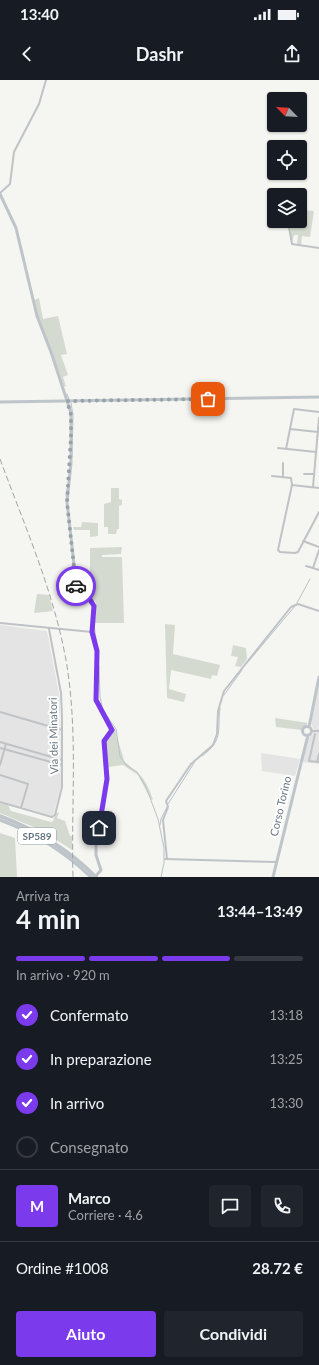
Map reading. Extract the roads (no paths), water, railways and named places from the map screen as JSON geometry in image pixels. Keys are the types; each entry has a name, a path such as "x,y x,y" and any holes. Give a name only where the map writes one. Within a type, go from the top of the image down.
{"main road":[{"name":"SP589","path":"0,816 40,834 77,861 94,876"},
{"name":"SP589","path":"0,820 40,838 70,856"}],"street":[{"path":"46,80 39,104 14,152 10,184 0,194 16,228 37,316 51,352 67,401 71,420 71,463 68,489 68,510 77,591 79,595 92,600 94,606 92,632 97,651 96,700 112,730 104,741 107,779 96,850 101,870 94,876"},
{"path":"289,228 292,244 319,248"},
{"path":"0,402 319,397"},
{"path":"286,449 294,408 319,412"},
{"path":"313,487 319,418"},
{"path":"290,429 318,432"},
{"path":"278,448 316,452"},
{"path":"282,477 283,463"},
{"path":"304,474 314,474"},
{"path":"272,476 292,479 292,486 278,550 280,552 295,553 319,512"},
{"path":"292,486 319,488"},
{"path":"303,541 319,546"},
{"path":"313,568 319,550"},
{"path":"306,566 319,570"},
{"path":"276,862 166,859 163,820 168,806 166,801 191,764 213,745 217,734 218,711 224,691 260,644 294,604 298,604 319,612"},
{"path":"0,623 49,630 56,628 92,632"},
{"name":"Via dei Minatori","path":"21,808 54,817 62,787 61,693 49,630"},
{"path":"306,735 309,728 319,677"},
{"path":"0,712 62,730"},
{"path":"309,728 319,731"},
{"name":"Corso Torino","path":"273,877 306,735 303,729 309,728"},
{"path":"315,734 309,761 318,762 319,754"},
{"path":"0,742 62,760"},
{"path":"0,765 6,744"},
{"path":"0,748 62,765"},
{"path":"53,763 55,758"},
{"path":"0,775 28,784 21,808 0,802"}],"waterway":[{"path":"67,394 69,399"},
{"path":"71,403 73,415 72,457"},
{"path":"66,496 67,489"},
{"path":"297,603 310,579"},
{"path":"75,582 75,592 78,596"},
{"path":"248,662 295,606"},
{"path":"94,625 97,645"},
{"path":"98,652 98,680"},
{"path":"99,666 100,697 102,706"},
{"path":"224,695 242,670"},
{"path":"202,756 214,745 217,740 220,708"},
{"path":"103,710 116,729 120,756 126,765 137,772 146,787 158,819 164,848 164,863 161,877"},
{"path":"168,804 194,763"},
{"path":"160,825 161,819 167,807"}],"railway":[{"path":"0,459 47,587 62,639 67,666 73,745 73,877"}]}
